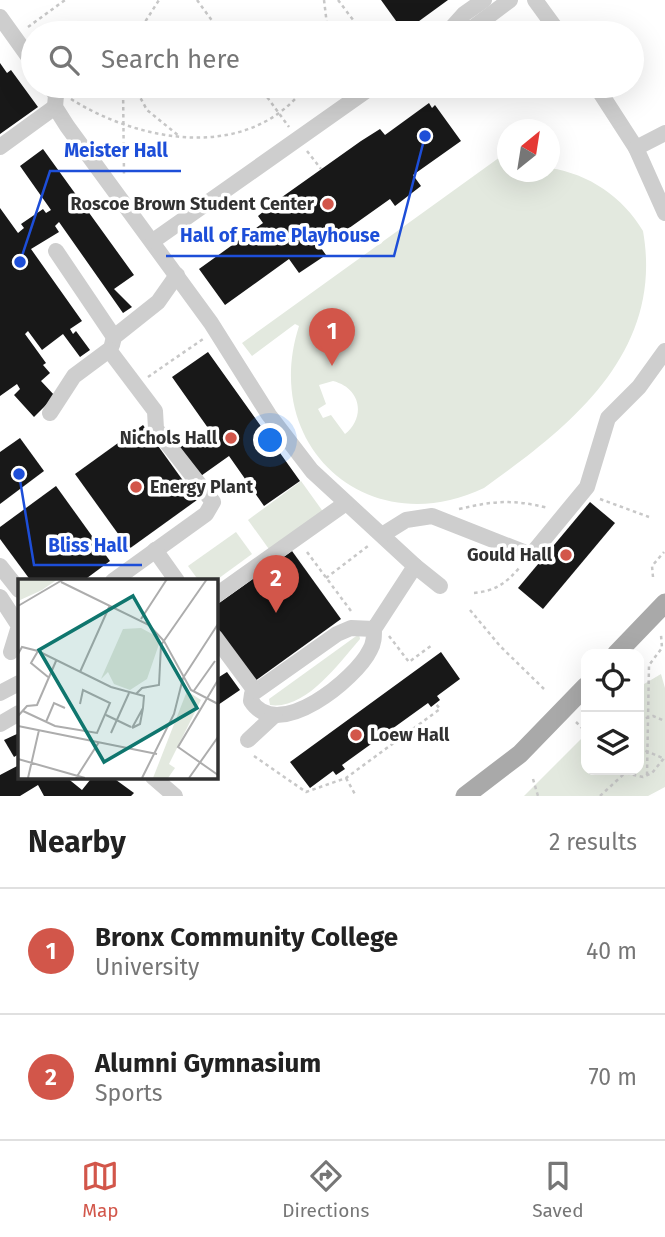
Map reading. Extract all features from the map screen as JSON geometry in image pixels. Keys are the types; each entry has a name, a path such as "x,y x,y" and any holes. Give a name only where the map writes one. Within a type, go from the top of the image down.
{"main road":[{"path":"621,649 665,603"},
{"path":"466,796 520,754 581,691"}],"street":[{"path":"458,21 484,0"},
{"path":"482,21 510,0"},
{"path":"535,0 550,21"},
{"path":"0,18 21,47"},
{"path":"58,98 269,415 312,471 440,586"},
{"path":"153,241 356,98"},
{"path":"604,98 636,148 665,213"},
{"path":"0,148 60,102"},
{"path":"636,148 665,134"},
{"path":"56,251 155,411 156,429 213,502 206,514 116,579"},
{"path":"50,413 74,376 158,302 177,275"},
{"path":"382,535 409,513 432,516 531,555 587,487 608,418 639,387 665,351"},
{"path":"217,596 346,503"},
{"path":"155,550 176,579"},
{"path":"0,566 18,589"},
{"path":"376,626 351,628 337,634 255,691 251,701 255,708 275,715 294,714 331,692 369,653 376,626 415,566"},
{"path":"0,597 18,624"},
{"path":"10,651 18,629"},
{"path":"217,640 255,691"},
{"path":"0,693 18,684"},
{"path":"0,724 18,714"},
{"path":"248,740 275,715"},
{"path":"154,778 175,796"}],"path":[{"path":"36,21 65,0"},
{"path":"146,21 159,0"},
{"path":"197,0 212,21"},
{"path":"324,0 327,21"},
{"path":"338,0 354,21"},
{"path":"123,98 124,182"},
{"path":"140,98 147,110 182,137"},
{"path":"267,98 291,130"},
{"path":"60,102 87,109 123,124 162,135 182,137 236,134 278,113 294,98"},
{"path":"305,148 321,169"},
{"path":"142,381 206,337"},
{"path":"587,487 605,502 649,517"},
{"path":"432,516 493,501 531,503 564,515"},
{"path":"326,578 382,535"},
{"path":"296,538 352,612 351,628"},
{"path":"653,577 652,566 664,552"},
{"path":"474,593 499,587 531,555"},
{"path":"470,610 500,646 544,689"},
{"path":"376,626 409,662 432,645"},
{"path":"647,775 645,751 649,665 662,649 661,635"},
{"path":"248,740 255,760 306,792 346,778 440,709 436,704"},
{"path":"644,718 653,716 665,721"},
{"path":"631,775 647,775 665,758 645,751"},
{"path":"600,796 620,775"},
{"path":"346,778 356,796"},
{"path":"533,779 538,796"}],"shaded area":[{"path":"497,159 497,182 560,182 560,170 591,182 604,189 626,208 643,231 646,275 639,315 624,351 602,384 547,440 484,488 441,502 401,503 365,493 334,473 310,445 295,410 291,370 299,326 295,324 252,356 242,343","holes":["333,381 350,390 355,396 358,412 352,427 345,434 331,415 323,418 318,409 326,404 319,385"]},
{"path":"301,481 324,513 271,552 248,520"},
{"path":"236,532 252,554 217,580 198,579 188,566"},
{"path":"359,634 360,639 342,661 308,693 283,705 270,705 269,699"},
{"path":"661,674 665,688 665,787 648,796 524,796 581,739 581,775 644,775 644,684"}],"building":[{"path":"381,0 448,0 419,21 396,21"},
{"path":"0,63 7,73 11,70 21,84 21,98 31,98 38,107 0,134"},
{"name":"Roscoe Brown Student Center","path":"429,103 432,108 435,105 461,141 413,175 421,186 395,206 390,199 321,248 326,255 299,273 289,259 225,305 199,269 263,223 258,216 275,202 361,141 380,129 385,135"},
{"path":"43,149 134,275 114,289 132,307 123,313 59,222 55,226 59,232 31,249 82,321 70,329 73,334 76,331 90,350 80,357 63,334 42,350 28,331 25,334 46,363 43,365 50,373 41,381 55,396 34,417 14,395 20,389 17,384 0,396 0,208 18,233 24,228 21,224 43,209 46,213 51,210 20,166"},
{"name":"Nichols Hall","path":"208,352 300,481 264,506 229,456 198,478 178,449 208,428 172,377"},
{"name":"Energy Plant","path":"143,425 197,500 129,549 75,474"},
{"path":"20,438 44,471 0,504 0,452"},
{"path":"56,486 110,561 86,579 30,579 0,539 0,527"},
{"name":"Gould Hall","path":"590,502 615,523 543,609 518,588"},
{"path":"292,551 341,619 255,681 217,629 217,605"},
{"name":"Loew Hall","path":"441,652 460,679 437,696 440,700 431,707 428,703 342,765 345,769 336,775 333,771 310,788 290,762"},
{"path":"227,672 240,690 217,706 217,674 219,677"},
{"path":"18,733 18,755 14,757 4,740"},
{"path":"18,766 18,778 67,778 82,790 90,780 87,778 113,778 134,793 131,796 44,796 38,785 20,796 0,796 0,775"}],"place":[{"name":"Hall of Fame Playhouse","path":"425,136"},
{"name":"Roscoe Brown Student Center","path":"328,204"},
{"name":"Meister Hall","path":"20,262"},
{"name":"Bronx Community College","path":"332,366"},
{"name":"Nichols Hall","path":"231,438"},
{"name":"Bliss Hall","path":"19,474"},
{"name":"Energy Plant","path":"136,487"},
{"name":"Gould Hall","path":"566,555"},
{"name":"Alumni Gymnasium","path":"276,613"},
{"name":"Loew Hall","path":"356,735"}]}
